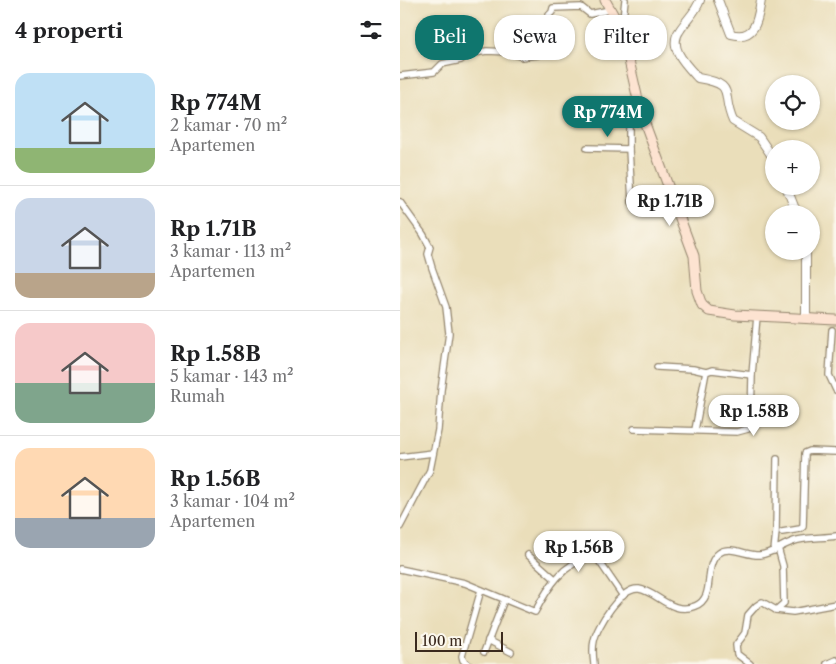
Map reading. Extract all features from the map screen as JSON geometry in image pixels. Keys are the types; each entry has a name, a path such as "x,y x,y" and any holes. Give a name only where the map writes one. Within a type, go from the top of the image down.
{"main road":[{"path":"605,0 613,15"},
{"path":"629,60 641,113 694,256 697,291 702,305 709,311 757,316 836,320"}],"street":[{"path":"624,15 625,0"},
{"path":"700,0 695,12 679,31 675,39 675,48 698,78 716,81 724,86 732,120 760,137 765,145"},
{"path":"718,0 731,34 739,36 750,32 754,28 759,16 761,0"},
{"path":"400,76 434,72 442,64 461,60 468,54 481,52 509,52 522,57 538,55 543,52 546,46 549,15 553,8 581,7 590,14 610,10"},
{"path":"641,113 629,118 628,149 632,202 673,201"},
{"path":"587,148 628,149"},
{"path":"400,202 424,234 428,243 430,262 446,307 448,321 448,338 438,430 430,470 400,527"},
{"path":"806,260 806,318"},
{"path":"634,429 737,432 748,429 751,421 752,375 757,316"},
{"path":"832,330 829,375 836,390"},
{"path":"657,367 692,369 706,372 712,370 752,375"},
{"path":"695,430 706,372"},
{"path":"782,532 803,528 805,453 810,451 836,452"},
{"path":"400,457 433,454"},
{"path":"776,610 782,605 784,599 782,566 776,550 777,459"},
{"path":"594,664 593,644 599,627 615,604 624,596 637,589 673,606 681,608 695,606 705,598 711,565 719,553 724,550 758,555 776,550 798,540 836,536"},
{"path":"528,555 555,579"},
{"path":"400,569 464,583 535,612 548,587 555,579 576,562 592,556 597,558 624,596"},
{"path":"468,664 463,660 462,656 481,590"},
{"path":"484,652 504,600"},
{"path":"750,664 739,656 736,648 737,642 745,633 746,618 761,602 776,610 793,612 836,604"},
{"path":"488,640 511,652"}]}
